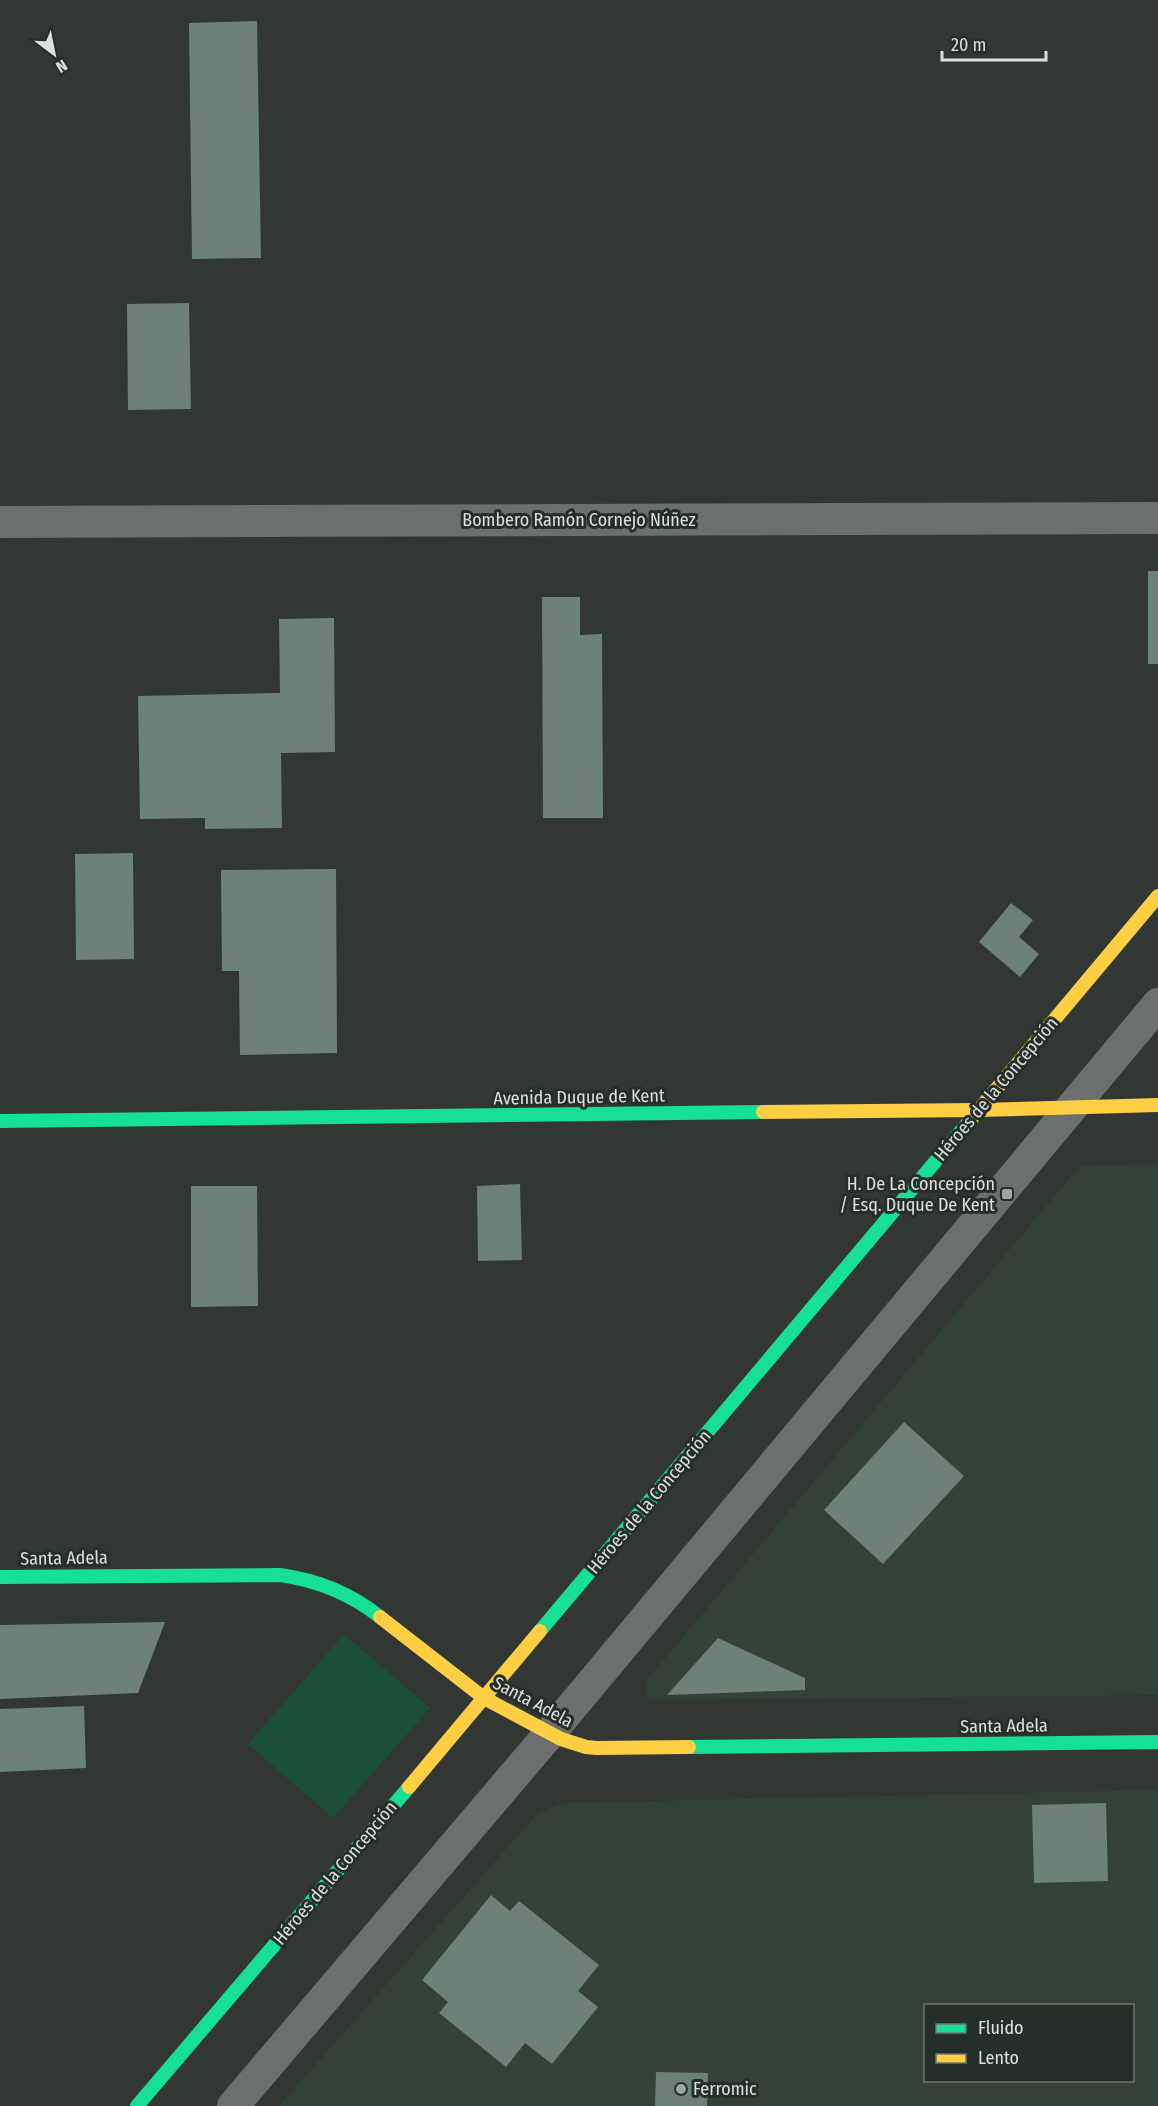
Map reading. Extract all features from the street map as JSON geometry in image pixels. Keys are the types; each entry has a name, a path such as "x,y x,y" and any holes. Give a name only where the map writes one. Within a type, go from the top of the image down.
{"street":[{"name":"Bombero Ramón Cornejo Núñez","path":"0,522 1158,518"},
{"name":"Héroes de la Concepción","path":"137,2106 484,1698 1158,896"},
{"path":"233,2106 550,1732 1158,1004"},
{"name":"Avenida Duque de Kent","path":"0,1121 978,1110 1158,1105"},
{"name":"Santa Adela","path":"0,1577 266,1574 305,1578 345,1593 364,1604 484,1698 573,1743 597,1748 1158,1742"}],"shaded area":[{"path":"1158,1164 1158,1695 648,1700 646,1681 1080,1166"},
{"path":"1158,1790 1158,2106 279,2106 537,1814 562,1803"}],"green space":[{"path":"344,1634 430,1708 333,1818 248,1744"}],"building":[{"path":"257,21 261,258 192,259 189,23"},
{"path":"189,303 191,409 128,410 127,304"},
{"path":"1148,571 1158,571 1158,664 1148,664"},
{"path":"542,597 580,597 580,635 602,634 603,818 543,818"},
{"path":"334,618 335,752 281,753 282,828 205,829 205,818 140,819 138,696 280,693 279,619"},
{"path":"133,853 134,959 76,960 75,854"},
{"path":"336,869 337,1053 240,1055 239,971 222,971 221,870"},
{"path":"1011,903 1033,920 1019,937 1039,954 1020,977 979,942"},
{"path":"520,1184 522,1260 478,1261 477,1186"},
{"path":"191,1186 257,1186 258,1306 191,1307"},
{"path":"904,1422 964,1476 883,1564 824,1510"},
{"path":"165,1622 138,1693 0,1699 0,1625"},
{"path":"718,1638 805,1678 805,1690 667,1695"},
{"path":"84,1706 86,1768 0,1772 0,1709"},
{"path":"1106,1803 1108,1881 1034,1883 1032,1805"},
{"path":"491,1895 510,1911 519,1901 599,1965 578,1991 598,2007 552,2064 525,2043 506,2067 439,2013 448,2002 422,1980"},
{"name":"Ferromic","path":"656,2072 708,2073 707,2106 655,2106"}],"traffic: fast":[{"path":"0,1121 763,1112"},
{"path":"540,1631 972,1118"},
{"path":"0,1577 280,1575 307,1580 345,1594 380,1617"},
{"path":"689,1747 1158,1742"},
{"path":"137,2106 409,1787"}],"traffic: slow":[{"path":"972,1118 1158,896"},
{"path":"763,1112 978,1110 1158,1105"},
{"path":"380,1617 484,1698 561,1739 597,1748 689,1747"},
{"path":"409,1787 540,1631"}],"place":[{"name":"H. De La Concepción / Esq. Duque De Kent","path":"1007,1194"},
{"name":"Ferromic","path":"681,2089"}]}
